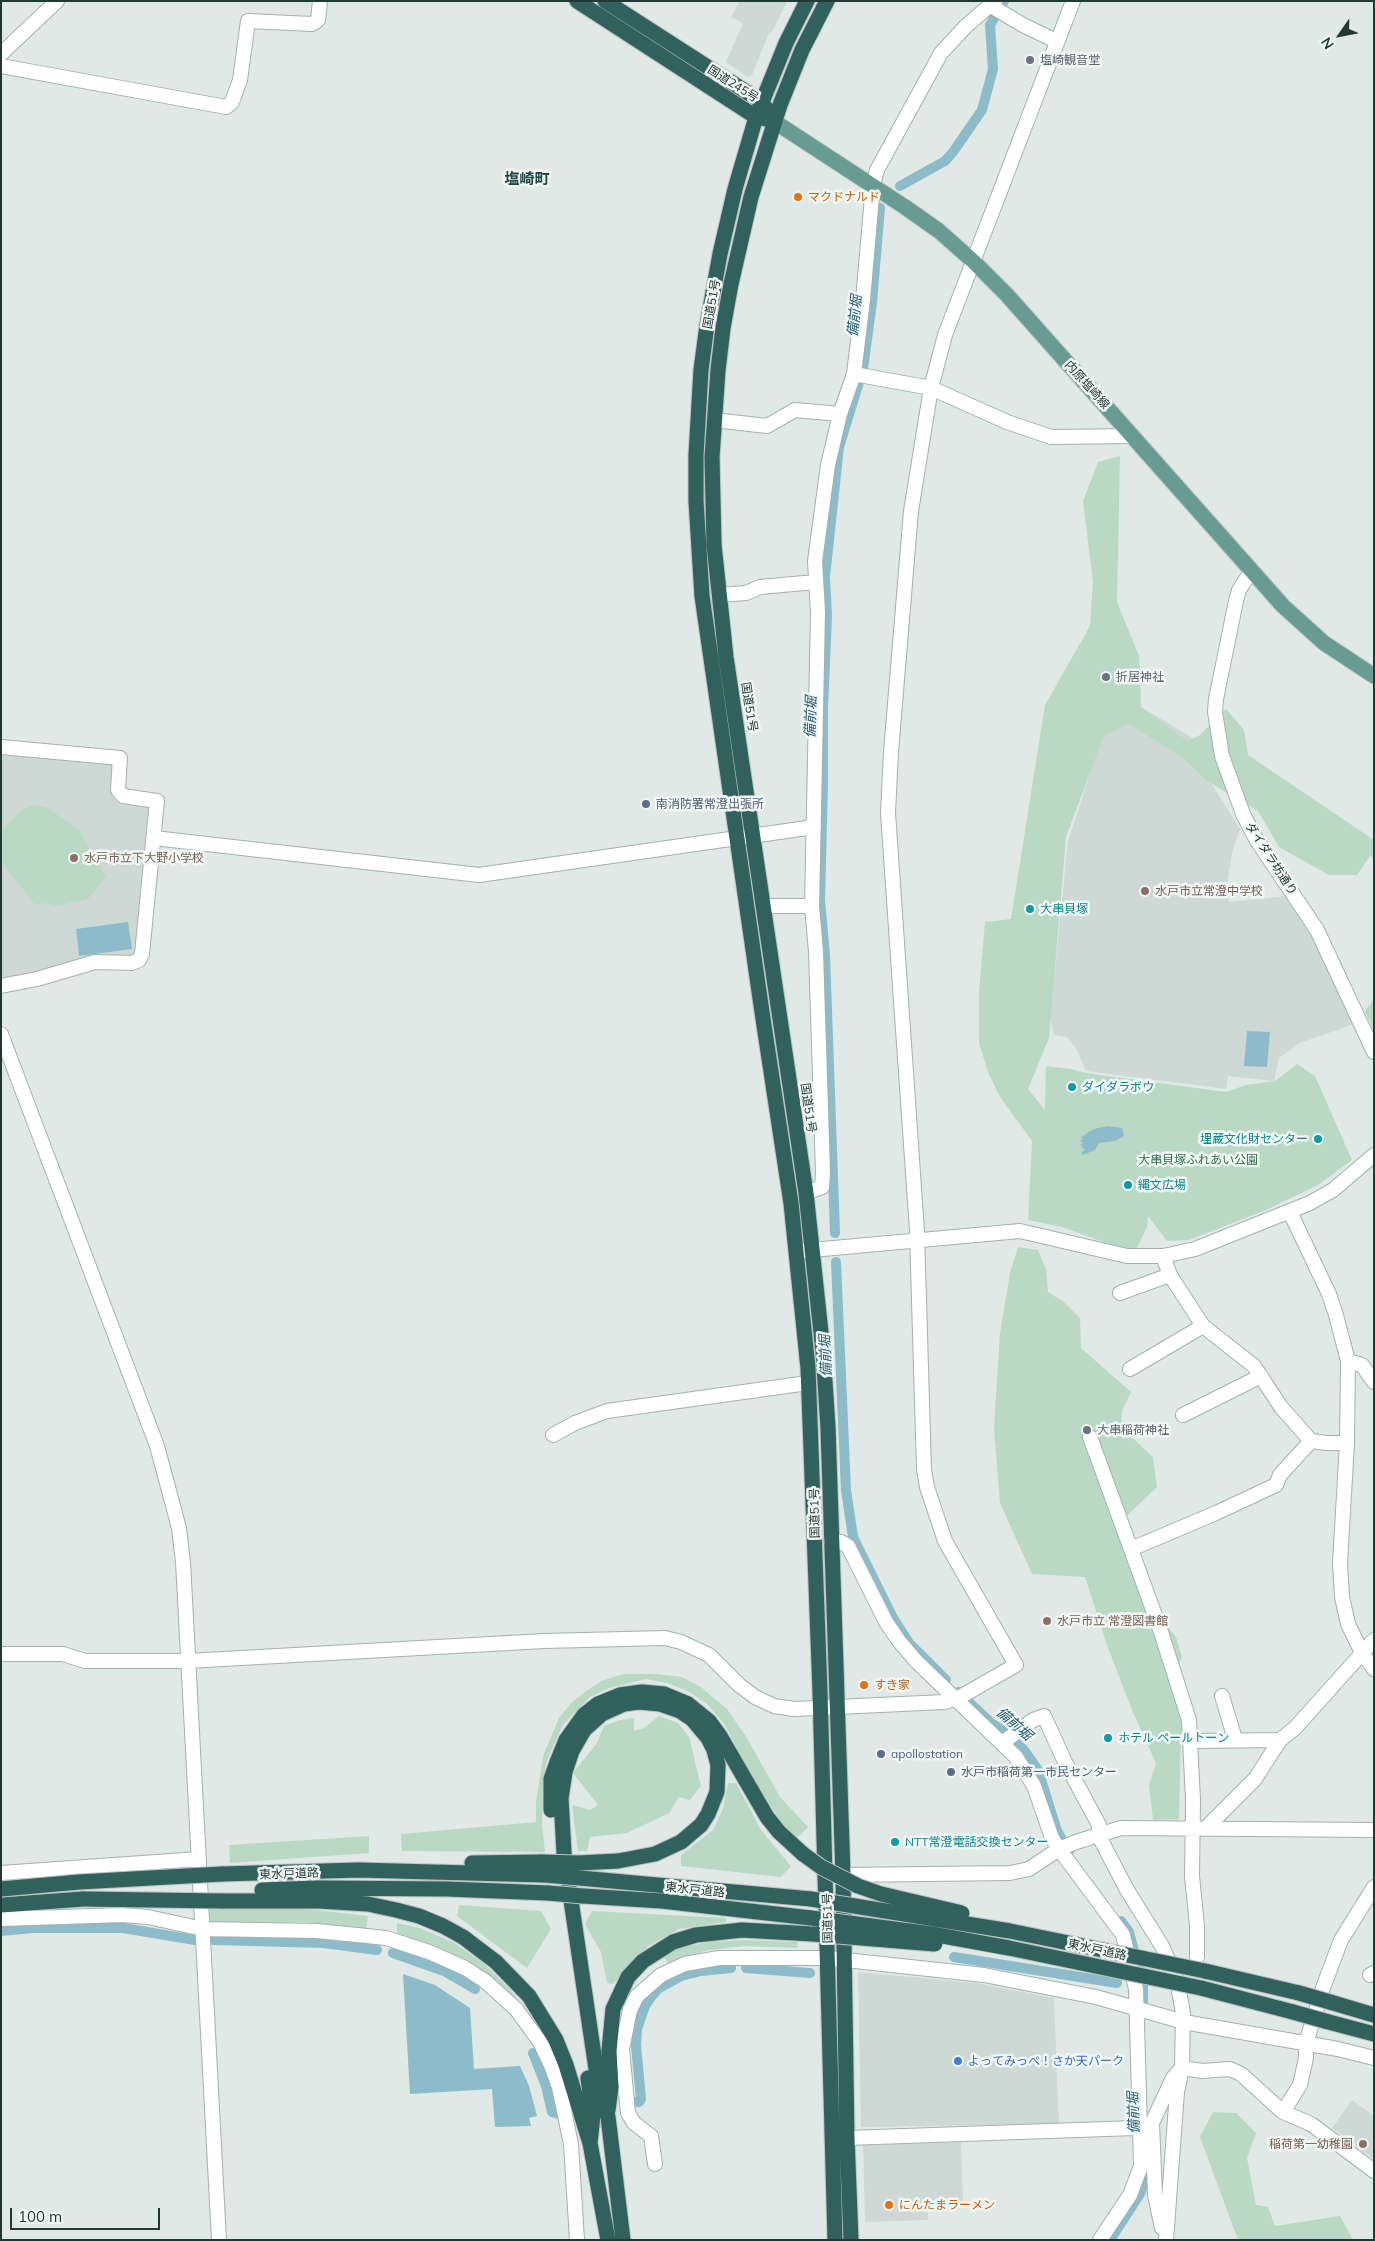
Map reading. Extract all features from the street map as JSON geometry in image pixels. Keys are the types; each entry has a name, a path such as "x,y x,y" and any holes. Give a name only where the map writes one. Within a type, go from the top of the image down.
{"highway":[{"name":"国道245号","path":"577,1 756,117 774,122"},
{"name":"国道245号","path":"605,1 762,102 774,122"},
{"name":"国道51号","path":"807,1 786,43 756,117 735,189 714,279 702,370 696,455 696,501 702,596 797,1251 808,1383 820,1709 835,2240"},
{"name":"国道51号","path":"827,1 802,50 774,122 751,197 731,284 718,370 714,420 712,501 726,657 806,1193 813,1249 828,1418 851,2240"},
{"path":"590,2143 593,2115 563,1916 551,1808 552,1779 566,1740 575,1725 598,1704 620,1695 642,1692 664,1694 699,1711 720,1736 766,1817 803,1854 837,1876 881,1894 959,1913 1012,1921 1096,1939 1142,1957"},
{"path":"579,1870 655,1854 681,1842 701,1825 717,1792 718,1765 708,1738 692,1719 680,1711 660,1704 639,1702 624,1704 602,1714 584,1730 572,1751 564,1772 560,1798 564,1853 599,2089 608,2117"},
{"name":"東水戸道路","path":"1,1888 222,1874 316,1871 358,1865 579,1870 811,1899 1002,1929 1205,1971 1299,1993 1374,2015"},
{"name":"東水戸道路","path":"222,1896 317,1888 447,1889 548,1893 662,1902 811,1918 932,1934 1090,1963 1201,1988 1374,2034"},
{"path":"1,1905 83,1899 222,1896 319,1900 368,1904 419,1916 463,1937 514,1978 544,2018 556,2040 566,2065 590,2143 608,2240"},
{"path":"623,2240 608,2117 610,2029 614,2009 628,1977 643,1961 673,1942 696,1935 742,1930 933,1944 1090,1963"}],"main road":[{"name":"内原塩崎線","path":"774,122 873,185 939,232 974,262 1007,295 1283,606 1346,660 1374,676"}],"street":[{"path":"1,54 57,1"},
{"path":"1,66 226,107 232,102 240,80 248,21 312,24 318,20 320,1"},
{"path":"1,1654 63,1654 85,1661 188,1661 544,1641 666,1638 681,1642 709,1655 739,1685 761,1700 774,1706 794,1709 918,1704 961,1696 1016,1666 945,1541 927,1487 924,1470 918,1240 888,813 891,752 911,511 931,388 945,335 1056,41 1073,1"},
{"path":"806,1193 822,1187 823,1172 816,952 812,906 818,612 816,561 828,465 840,414 859,375 873,185 877,170 941,53 966,26 993,4 1023,25 1056,41"},
{"path":"859,375 931,388 1007,422 1051,437 1133,436"},
{"path":"714,420 767,426 795,410 840,414"},
{"name":"ダイダラ坊通り","path":"1252,570 1242,583 1236,601 1216,698 1222,756 1230,783 1247,822 1317,930 1374,1052"},
{"path":"719,595 746,594 760,587 816,582"},
{"path":"1,747 120,758 118,790 123,796 157,801 142,954 139,960 132,963 95,962 37,979 1,986"},
{"path":"154,838 470,875 814,827"},
{"path":"764,906 812,906"},
{"path":"1,1034 156,1446 179,1528 183,1562 219,2240"},
{"path":"797,1251 1020,1231 1127,1256 1163,1256 1195,1249 1290,1212 1328,1193 1374,1155"},
{"path":"1290,1212 1329,1294 1348,1361 1347,1443 1340,1563 1342,1597 1348,1624 1362,1654 1374,1669"},
{"path":"1163,1256 1170,1275 1203,1326 1254,1366 1281,1407 1312,1441 1347,1443"},
{"path":"1120,1293 1170,1275"},
{"path":"1130,1369 1203,1326"},
{"path":"1348,1361 1362,1365 1374,1382"},
{"path":"1183,1414 1261,1376"},
{"path":"553,1435 582,1420 607,1411 808,1383"},
{"path":"1090,1436 1160,1629 1189,1720 1199,1829 1192,1876 1197,1926 1197,1957"},
{"path":"1130,1549 1216,1513 1276,1485 1280,1475 1312,1441"},
{"path":"831,1541 840,1542 848,1546 886,1622 898,1641 1009,1738 1016,1757 1027,1772 1052,1838 1066,1846 1123,1935 1140,2010 1146,2125 1155,2195 1161,2226 1166,2238"},
{"path":"1199,1829 1233,1804 1255,1779 1280,1740 1295,1728 1374,1640"},
{"path":"1222,1696 1235,1739"},
{"path":"1009,1738 1033,1720 1044,1716 1065,1762 1099,1825 1099,1835 1127,1890 1162,1946 1172,1966 1183,2005 1184,2022 1182,2068 1177,2092 1166,2238"},
{"path":"1191,1741 1235,1739 1280,1740"},
{"path":"842,1875 1010,1873 1029,1869 1066,1846 1121,1828 1374,1830"},
{"path":"1,1873 199,1859"},
{"path":"1284,2112 1300,2085 1306,2058 1306,2043 1324,1985 1341,1940 1374,1887"},
{"path":"1,1919 123,1915 148,1917 203,1929 318,1931 386,1938 449,1960 486,1981 502,1994 527,2023 552,2064 571,2144 577,2240"},
{"path":"655,2164 651,2136 634,2123 628,2113 622,2049 630,2010 638,1996 661,1974 685,1964 719,1958 827,1958 943,1969 1029,1983 1184,2022 1306,2043 1374,2058"},
{"path":"1100,2240 1130,2195 1136,2182 1141,2166 1146,2125 1173,2078 1182,2068"},
{"path":"1182,2068 1202,2071 1230,2069 1241,2074 1284,2112 1311,2124 1374,2171"},
{"path":"847,2138 1135,2128 1146,2125"}],"shaded area":[{"path":"740,1 787,1 772,32 769,33 752,75 748,77 726,62 743,23 731,17"},
{"name":"水戸市立常澄中学校","path":"1128,699 1191,737 1208,778 1240,829 1232,853 1227,885 1229,902 1289,896 1302,915 1357,1023 1300,1043 1279,1058 1274,1081 1228,1076 1226,1089 1086,1071 1076,1048 1067,1037 1054,1035 1050,1018 1068,841 1099,746 1113,718"},
{"name":"水戸市立下大野小学校","path":"1,750 114,761 114,793 151,805 138,955 1,979"},
{"name":"よってみっぺ！さか天パーク","path":"858,1972 976,1983 1054,1998 1059,2124 861,2127"},
{"name":"稲荷第一幼稚園","path":"1352,2100 1374,2116 1374,2159 1332,2128"},
{"path":"961,2139 963,2206 928,2206 928,2220 865,2222 863,2142"}],"green space":[{"name":"大串貝塚ふれあい公園","path":"1120,456 1117,602 1139,656 1141,707 1188,741 1200,735 1226,709 1244,730 1248,755 1374,840 1374,858 1370,856 1357,875 1329,875 1279,847 1258,811 1207,781 1182,757 1129,724 1104,736 1066,837 1049,1038 1028,1089 1045,1110 1046,1066 1226,1092 1246,1085 1275,1081 1297,1064 1315,1076 1352,1160 1318,1185 1266,1210 1189,1240 1167,1241 1148,1216 1147,1227 1136,1250 1109,1244 1062,1227 1028,1220 1032,1141 1000,1097 988,1072 979,1043 979,992 985,922 1011,919 1045,705 1090,626 1093,582 1083,501 1098,462"},
{"path":"34,805 48,808 79,830 106,877 88,899 57,906 47,903 35,905 1,861 1,834 11,820 24,809"},
{"path":"1374,999 1374,1032 1365,1011"},
{"path":"1018,1247 1038,1250 1046,1269 1048,1292 1064,1302 1080,1318 1081,1348 1131,1392 1122,1411 1121,1427 1153,1457 1157,1487 1116,1526 1141,1592 1176,1637 1182,1657 1170,1680 1196,1714 1181,1734 1179,1819 1153,1820 1149,1785 1156,1763 1132,1710 1108,1648 1085,1577 1032,1574 1000,1503 994,1429 1000,1333 1010,1273"},
{"path":"624,1674 657,1674 682,1677 701,1687 727,1709 747,1738 780,1797 808,1827 797,1838 784,1826 753,1779 725,1725 707,1704 688,1691 667,1683 646,1679 609,1688 590,1697 563,1725 547,1760 543,1779 542,1826 545,1852 402,1851 401,1834 536,1822 536,1802 543,1756 559,1718 572,1702 601,1681"},
{"path":"659,1716 678,1723 689,1737 701,1786 690,1800 679,1797 669,1813 627,1833 590,1837 587,1851 578,1851 572,1805 590,1810 598,1805 573,1773 597,1743 604,1726 620,1720 634,1718 634,1731 644,1728"},
{"path":"728,1783 736,1783 761,1830 791,1866 781,1877 681,1866 681,1855 713,1830 723,1809"},
{"path":"369,1836 369,1853 230,1863 229,1845"},
{"path":"459,1905 541,1911 551,1929 527,1968 457,1916"},
{"path":"209,1909 307,1909 368,1916 366,1929 306,1922 211,1924"},
{"path":"592,1911 726,1918 726,1922 679,1929 648,1946 613,1984 607,1983 601,1952 585,1924"},
{"path":"397,1923 420,1928 454,1943 482,1962 508,1987 528,2013 526,2014 472,1965 441,1949 397,1935"},
{"path":"747,1940 798,1942 797,1948 744,1946 709,1950 683,1957 668,1965 664,1956 679,1948 709,1942"},
{"path":"1213,2112 1236,2113 1256,2133 1247,2158 1256,2205 1268,2207 1275,2226 1340,2216 1353,2240 1238,2240 1200,2137"}],"water":[{"path":"128,922 132,949 79,956 76,929"},
{"path":"1247,1031 1270,1032 1267,1067 1244,1066"},
{"path":"1108,1126 1122,1128 1124,1136 1115,1141 1099,1143 1095,1150 1083,1155 1081,1153 1085,1149 1081,1148 1084,1146 1080,1146 1083,1143 1080,1141 1083,1139 1081,1137 1094,1129"},
{"path":"403,1974 435,1985 470,2008 474,2069 520,2066 529,2086 537,2116 529,2118 531,2126 495,2127 492,2089 410,2094"}],"waterway":[{"name":"備前堀","path":"900,186 945,161 982,110 993,69 990,25 1004,1"},
{"name":"備前堀","path":"835,1233 825,955 820,900 823,708 827,616 825,577 839,447 863,369 872,302 880,208"},
{"name":"備前堀","path":"836,1262 846,1490 853,1537 893,1618 909,1643 946,1680"},
{"name":"備前堀","path":"958,1692 991,1723 1006,1732 1023,1749 1038,1770 1057,1831 1069,1851"},
{"name":"備前堀","path":"1121,1921 1129,1932 1143,1984 1143,2002"},
{"path":"1,1931 33,1928 123,1928 195,1940"},
{"path":"214,1940 324,1943 377,1950"},
{"path":"393,1953 444,1971 475,1989"},
{"path":"954,1957 1117,1983"},
{"path":"635,2102 639,2102 641,2099 636,2045 637,2029 645,2006 651,1997 659,1988 681,1976 701,1971 731,1968"},
{"path":"746,1968 810,1973"},
{"path":"533,2053 546,2086 552,2112 559,2114"},
{"name":"備前堀","path":"1110,2240 1140,2194 1150,2162"}],"place":[{"name":"塩崎観音堂","path":"1030,60"},
{"name":"マクドナルド","path":"798,197"},
{"name":"折居神社","path":"1106,677"},
{"name":"南消防署常澄出張所","path":"646,804"},
{"name":"水戸市立下大野小学校","path":"74,858"},
{"name":"水戸市立常澄中学校","path":"1145,891"},
{"name":"大串貝塚","path":"1030,909"},
{"name":"ダイダラボウ","path":"1072,1087"},
{"name":"埋蔵文化財センター","path":"1318,1139"},
{"name":"縄文広場","path":"1128,1185"},
{"name":"大串稲荷神社","path":"1087,1430"},
{"name":"水戸市立 常澄図書館","path":"1047,1621"},
{"name":"すき家","path":"864,1685"},
{"name":"ホテル ペールトーン","path":"1108,1738"},
{"name":"apollostation","path":"881,1754"},
{"name":"水戸市稲荷第一市民センター","path":"951,1772"},
{"name":"NTT常澄電話交換センター","path":"895,1842"},
{"name":"よってみっぺ！さか天パーク","path":"958,2061"},
{"name":"稲荷第一幼稚園","path":"1363,2144"},
{"name":"にんたまラーメン","path":"889,2205"}],"district":[{"name":"塩崎町","path":"527,179"}]}
